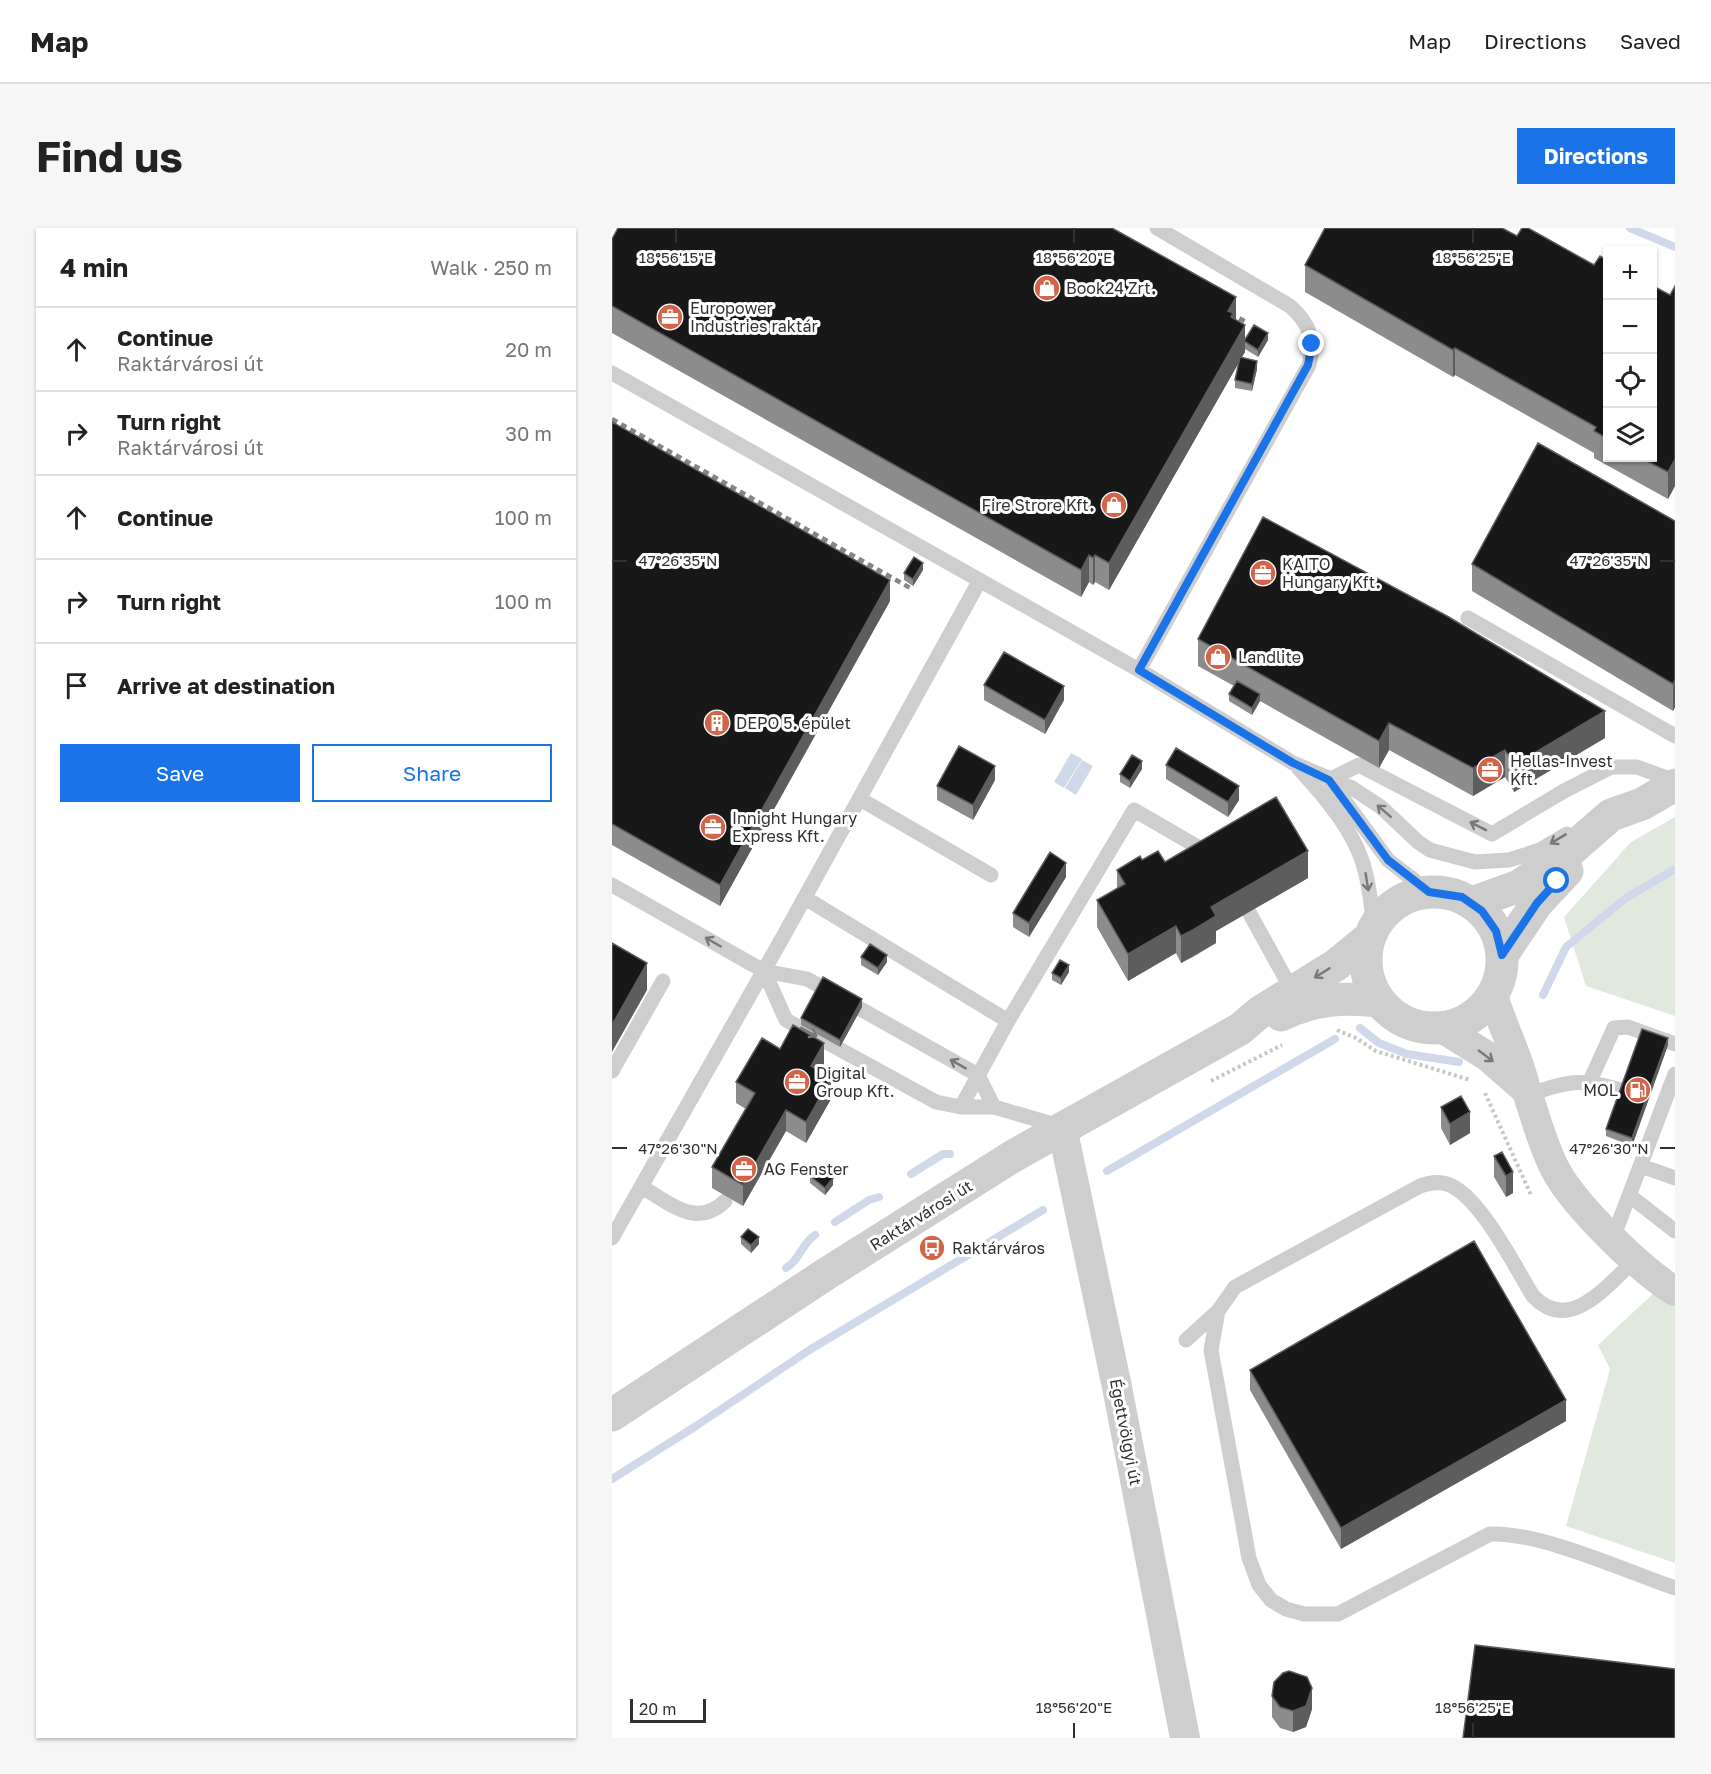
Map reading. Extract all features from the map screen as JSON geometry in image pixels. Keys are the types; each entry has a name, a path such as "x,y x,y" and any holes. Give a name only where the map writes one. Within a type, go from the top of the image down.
{"street":[{"name":"Raktárvárosi út","path":"1472,903 1519,886 1572,849 1611,815 1642,804 1675,786"},
{"name":"Raktárvárosi út","path":"1502,955 1537,903 1580,858 1642,804"},
{"name":"Raktárvárosi út","path":"1240,1029 1260,1012 1336,965 1371,932 1391,906 1416,894 1429,892 1451,894 1472,903 1482,911 1496,931 1502,955 1500,976 1493,995"},
{"path":"1371,932 1365,964 1372,990 1379,1001 1401,1020 1421,1026 1442,1028 1466,1020 1485,1005 1493,995"},
{"path":"1493,995 1506,1037 1521,1067 1527,1092 1556,1171 1576,1197 1634,1261 1675,1291"},
{"name":"Raktárvárosi út","path":"612,1415 826,1274 1062,1127 1240,1029 1316,1001 1352,998 1379,1001"},
{"path":"1442,1028 1487,1056 1527,1092"},
{"name":"Égettvölgyi út","path":"1062,1127 1117,1387 1185,1738"}],"lane":[{"path":"1139,670 1308,365 1312,344 1307,322 1290,306 1157,228"},
{"path":"612,373 1139,670 1293,763 1352,788 1381,807 1430,850 1475,862 1509,860 1540,850 1589,822 1611,815"},
{"path":"612,1238 805,898 980,580"},
{"path":"1468,618 1675,736"},
{"path":"1293,763 1315,786 1356,848 1365,870 1371,932"},
{"path":"1329,780 1359,765 1492,834 1564,790 1611,767 1637,767 1675,781"},
{"path":"1329,780 1388,860 1429,892"},
{"path":"860,799 991,875"},
{"path":"961,1107 1008,1020 1134,810 1214,856"},
{"path":"612,885 764,971 807,979 978,1075 994,1107"},
{"path":"805,898 1008,1020"},
{"path":"1250,914 1293,992"},
{"path":"764,971 786,1020 936,1102 961,1107 994,1107 1062,1127"},
{"path":"612,1071 663,981"},
{"path":"1590,1081 1614,1028 1628,1027 1675,1044"},
{"path":"1613,1238 1641,1166 1657,1103 1675,1074"},
{"path":"1527,1092 1574,1081 1590,1081 1621,1090"},
{"path":"1641,1166 1675,1178"},
{"path":"1186,1340 1218,1311 1234,1287 1420,1186 1434,1182 1448,1184 1475,1204 1533,1296 1541,1304 1555,1310 1582,1308 1634,1261"},
{"path":"642,1187 692,1213 709,1213 725,1201"},
{"path":"1630,1196 1675,1231"},
{"path":"1218,1311 1211,1338 1211,1350 1249,1558 1259,1585 1271,1600 1286,1609 1304,1614 1338,1614 1490,1534 1508,1533 1538,1540 1675,1588"}],"path":[{"path":"1333,1029 1350,1035 1376,1051 1474,1081"},
{"path":"1203,1085 1290,1041"},
{"path":"1481,1083 1531,1195"}],"shaded area":[{"path":"1675,817 1675,1016 1586,986 1564,917 1631,842"},
{"path":"1656,1291 1675,1304 1675,1563 1566,1526 1610,1369 1598,1345"}],"water":[{"path":"1071,753 1082,759 1064,788 1054,782"},
{"path":"1082,760 1093,766 1076,795 1065,788"}],"building":[{"path":"618,228 1112,228 1236,297 1228,311 1233,313 1231,317 1245,325 1109,563 1095,555 1093,558 1089,555 1081,570 612,306 612,239"},
{"path":"1325,228 1502,228 1517,236 1522,228 1528,228 1594,265 1600,256 1603,258 1603,436 1594,431 1596,427 1455,348 1453,350 1305,265"},
{"path":"1675,286 1675,459 1668,472 1649,462 1657,462 1657,288 1670,295"},
{"path":"1254,325 1268,333 1258,350 1244,341"},
{"path":"1240,357 1257,361 1252,384 1235,380"},
{"name":"DEPO 5. épület","path":"612,422 890,580 720,885 612,824"},
{"path":"1538,443 1675,521 1675,680 1673,684 1472,564"},
{"path":"1263,517 1447,616 1605,711 1514,765 1505,750 1473,768 1389,723 1379,741 1198,639"},
{"path":"914,557 923,563 913,579 904,573"},
{"path":"1004,652 1064,686 1045,720 984,685"},
{"path":"1237,681 1260,694 1252,708 1229,694"},
{"path":"959,746 995,766 973,805 937,786"},
{"path":"1176,748 1239,786 1228,802 1166,765"},
{"path":"1132,755 1142,761 1130,781 1120,774"},
{"path":"1276,797 1308,851 1211,907 1216,916 1193,930 1181,936 1176,926 1128,954 1097,900 1125,884 1117,870 1140,856 1142,860 1158,851 1165,862"},
{"path":"1050,852 1066,863 1029,923 1013,913"},
{"path":"612,943 647,963 612,1025"},
{"path":"870,944 887,955 878,968 861,957"},
{"path":"1060,960 1069,965 1061,978 1052,973"},
{"path":"823,977 862,999 840,1040 801,1018"},
{"path":"793,1025 824,1043 811,1066 831,1078 806,1122 786,1110 743,1185 712,1167 755,1093 736,1082 762,1038 780,1049"},
{"path":"1642,1029 1668,1038 1632,1138 1606,1129"},
{"path":"1461,1096 1470,1112 1450,1124 1441,1107"},
{"path":"1502,1152 1513,1172 1506,1176 1494,1156"},
{"path":"818,1166 833,1178 825,1188 810,1176"},
{"path":"748,1229 759,1237 751,1245 741,1237"},
{"path":"1474,1241 1566,1400 1341,1528 1250,1370"},
{"path":"1475,1645 1675,1669 1675,1738 1463,1738"},
{"path":"1289,1671 1307,1677 1312,1688 1306,1706 1293,1711 1280,1707 1272,1696 1274,1682 1283,1673"}],"waterway":[{"path":"1630,228 1675,247"},
{"path":"1543,995 1566,947 1626,898 1675,869"},
{"path":"1360,1028 1379,1043 1407,1054 1459,1062"},
{"path":"1107,1171 1335,1039"},
{"path":"911,1174 943,1154 950,1154"},
{"path":"835,1222 869,1200 879,1197"},
{"path":"612,1479 811,1349 1043,1210"},
{"path":"786,1268 795,1261 807,1242 815,1235"}],"railway":[{"path":"1221,308 1248,323"},
{"path":"612,419 912,589"}],"place":[{"name":"Book24 Zrt.","path":"1047,288"},
{"name":"Europower Industries raktár","path":"670,317"},
{"name":"Fire Strore Kft.","path":"1114,505"},
{"name":"KAITO Hungary Kft.","path":"1263,573"},
{"name":"Landlite","path":"1218,657"},
{"name":"DEPO 5. épület","path":"717,723"},
{"name":"Hellas-Invest Kft.","path":"1490,770"},
{"name":"Innight Hungary Express Kft.","path":"713,827"},
{"name":"Digital Group Kft.","path":"797,1082"},
{"name":"MOL","path":"1638,1090"},
{"name":"AG Fenster","path":"744,1169"},
{"name":"Raktárváros","path":"932,1248"}],"route":[{"path":"1312,344 1308,365 1139,670 1293,763 1329,780 1354,811 1372,842 1388,860 1429,892 1462,897 1482,911 1496,931 1502,955 1537,903 1557,881"}]}
